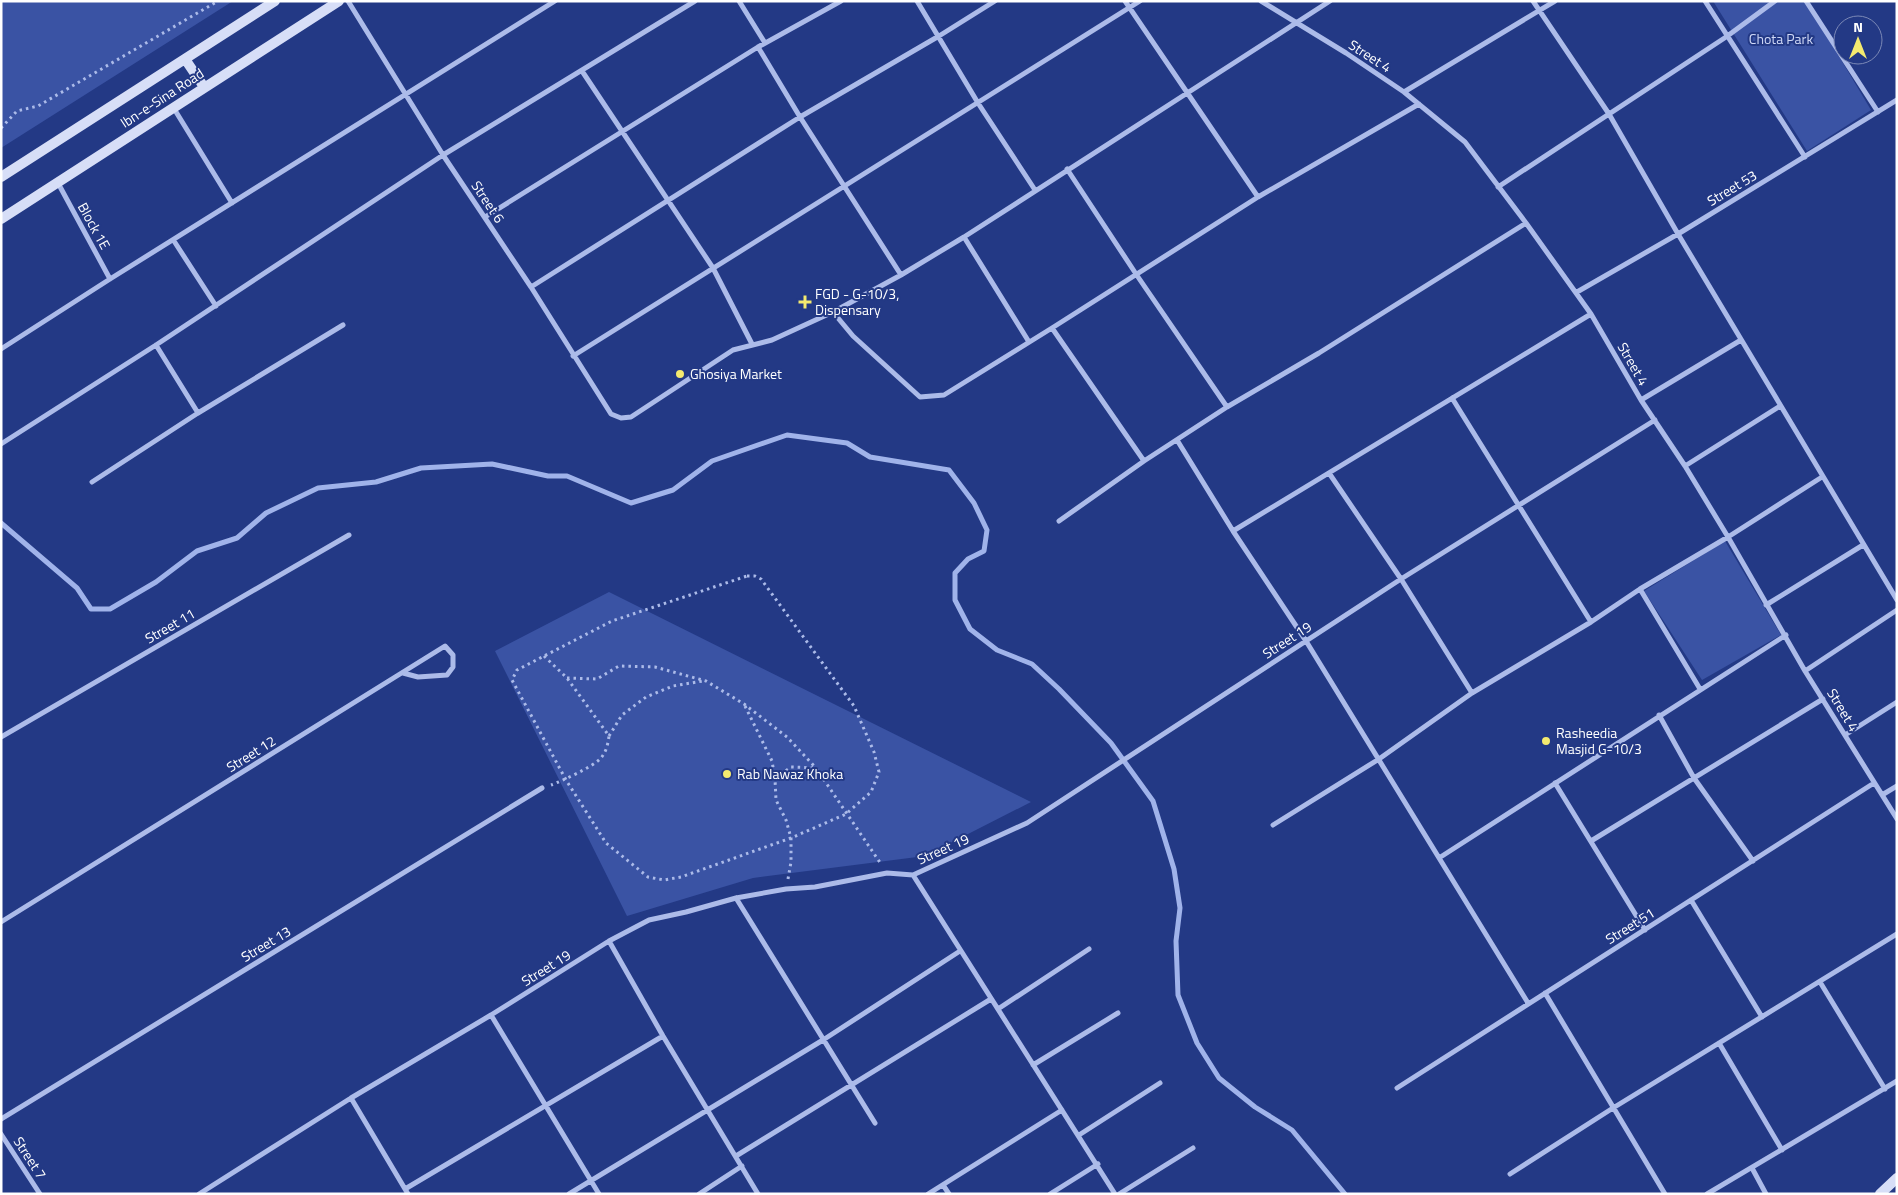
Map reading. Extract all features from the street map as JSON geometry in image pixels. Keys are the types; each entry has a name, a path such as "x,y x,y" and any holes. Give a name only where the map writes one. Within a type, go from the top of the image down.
{"main road":[{"name":"Ibn-e-Sina Road","path":"1,177 275,1"},
{"name":"Ibn-e-Sina Road","path":"1,219 339,1"},
{"path":"185,59 204,87"},
{"path":"1880,1194 1897,1178"}],"street":[{"name":"Street 6","path":"348,1 443,155 531,287 611,414 621,418 630,417 733,350 752,344"},
{"path":"1,350 110,279 555,1"},
{"path":"1,444 216,306 443,155 695,1"},
{"path":"739,1 765,43"},
{"path":"485,217 758,47 840,1"},
{"path":"917,1 978,103 1035,190"},
{"path":"531,287 800,117 995,1"},
{"path":"1125,1 1258,197"},
{"path":"573,356 1140,1"},
{"name":"Street 4","path":"1261,1 1404,92 1465,142 1577,292 1641,400 1685,466 1766,605 1786,635 1805,671 1897,819"},
{"path":"582,71 713,268 752,344 772,340 833,312 901,275 964,237 1330,1"},
{"path":"1533,1 1608,114 1897,600"},
{"path":"1404,92 1555,1"},
{"path":"1705,1 1726,37 1805,158"},
{"path":"1498,187 1726,37 1775,1"},
{"path":"1806,1 1878,112"},
{"path":"758,47 800,117 901,275"},
{"name":"Street 53","path":"1577,292 1805,158 1897,100"},
{"path":"833,312 854,336 920,397 944,395 1258,197 1419,104"},
{"path":"174,107 232,203"},
{"path":"1067,169 1226,407"},
{"name":"Block 1E","path":"58,183 110,279"},
{"path":"1059,521 1144,461 1226,407 1318,353 1526,223"},
{"path":"964,237 1029,342"},
{"path":"174,240 216,306"},
{"path":"1233,531 1591,314"},
{"path":"92,482 198,413 343,324"},
{"path":"1052,328 1144,461"},
{"path":"1641,400 1741,340"},
{"path":"156,345 198,413"},
{"path":"1452,398 1517,506 1591,622"},
{"path":"1685,466 1780,406"},
{"name":"Street 19","path":"199,1194 351,1098 491,1016 609,941 649,920 736,898 786,889 815,887 887,873 913,875 1027,823 1401,579 1655,420"},
{"path":"1177,440 1233,531 1306,641 1528,1003"},
{"path":"1329,473 1401,579 1472,693"},
{"path":"1273,825 1379,759 1472,693 1591,622 1640,589 1728,537 1822,476"},
{"name":"Street 11","path":"1,737 350,535"},
{"path":"1766,605 1863,545"},
{"path":"1640,589 1700,688"},
{"path":"1805,671 1897,610"},
{"path":"1439,858 1700,688 1786,635"},
{"name":"Street 12","path":"1,922 445,646 453,655 453,667 447,675 418,677 404,673"},
{"path":"1591,841 1823,699"},
{"path":"1845,735 1897,702"},
{"path":"1659,716 1694,778 1753,860"},
{"name":"Street 51","path":"1398,1088 1545,992 1874,783"},
{"path":"1555,784 1645,930"},
{"path":"1882,795 1897,786"},
{"name":"Street 13","path":"1,1119 542,788"},
{"path":"913,875 1117,1194 1193,1148"},
{"path":"736,898 875,1123"},
{"path":"1691,900 1762,1017"},
{"path":"1510,1174 1613,1108 1897,934"},
{"path":"609,941 663,1036 758,1194"},
{"path":"998,1009 1089,949"},
{"path":"569,1194 823,1040 960,951"},
{"path":"1820,982 1884,1089"},
{"path":"1545,992 1665,1194"},
{"path":"736,1156 992,999"},
{"path":"1033,1065 1118,1013"},
{"path":"491,1016 599,1194"},
{"path":"351,1098 407,1191 663,1036"},
{"path":"1719,1043 1782,1150"},
{"path":"1707,1194 1897,1081"},
{"path":"1079,1135 1160,1084"},
{"path":"928,1194 1062,1110"},
{"name":"Street 7","path":"1,1134 40,1194"},
{"path":"1050,1194 1098,1164"},
{"path":"699,1194 742,1166"},
{"path":"1752,1168 1766,1194"},
{"path":"943,1184 949,1194"}],"path":[{"path":"1,128 17,111 38,106 218,1"},
{"path":"748,576 756,576 761,579 854,706 874,752 879,772 871,792 846,814 791,838 681,877 664,880 648,877 606,843 566,780 512,680 516,670 544,656 612,621 748,576"},
{"path":"544,656 567,678 609,736"},
{"path":"567,678 597,679 619,666 654,667 706,681 744,704 787,737 816,768 887,873"},
{"path":"542,788 566,780 600,759 608,744 609,736 622,715 646,697 673,686 706,681"},
{"path":"744,704 772,761 776,800 786,820 791,838 791,862 786,889"},
{"path":"775,779 791,767 816,768"}],"green space":[{"path":"1,1 233,1 1,148"},
{"name":"Chota Park","path":"1713,1 1806,1 1833,46 1833,65 1844,65 1871,110 1807,151"},
{"path":"1725,541 1781,635 1702,680 1644,591"},
{"path":"609,592 1031,802 925,856 753,878 627,916 495,651"}],"waterway":[{"path":"1,523 77,588 91,609 110,609 156,582 197,551 237,538 266,513 318,488 376,482 421,468 492,464 548,476 567,476 631,503 673,490 712,461 787,435 847,443 870,457 949,470 974,503 987,530 984,551 968,559 955,573 955,600 970,629 997,650 1032,664 1059,689 1111,743 1153,801 1174,869 1180,908 1176,941 1178,995 1197,1043 1219,1078 1255,1107 1292,1130 1345,1194"}],"place":[{"name":"FGD - G-10/3, Dispensary","path":"805,302"},
{"name":"Ghosiya Market","path":"680,374"},
{"name":"Rasheedia Masjid G-10/3","path":"1546,741"},
{"name":"Rab Nawaz Khoka","path":"727,774"}]}
